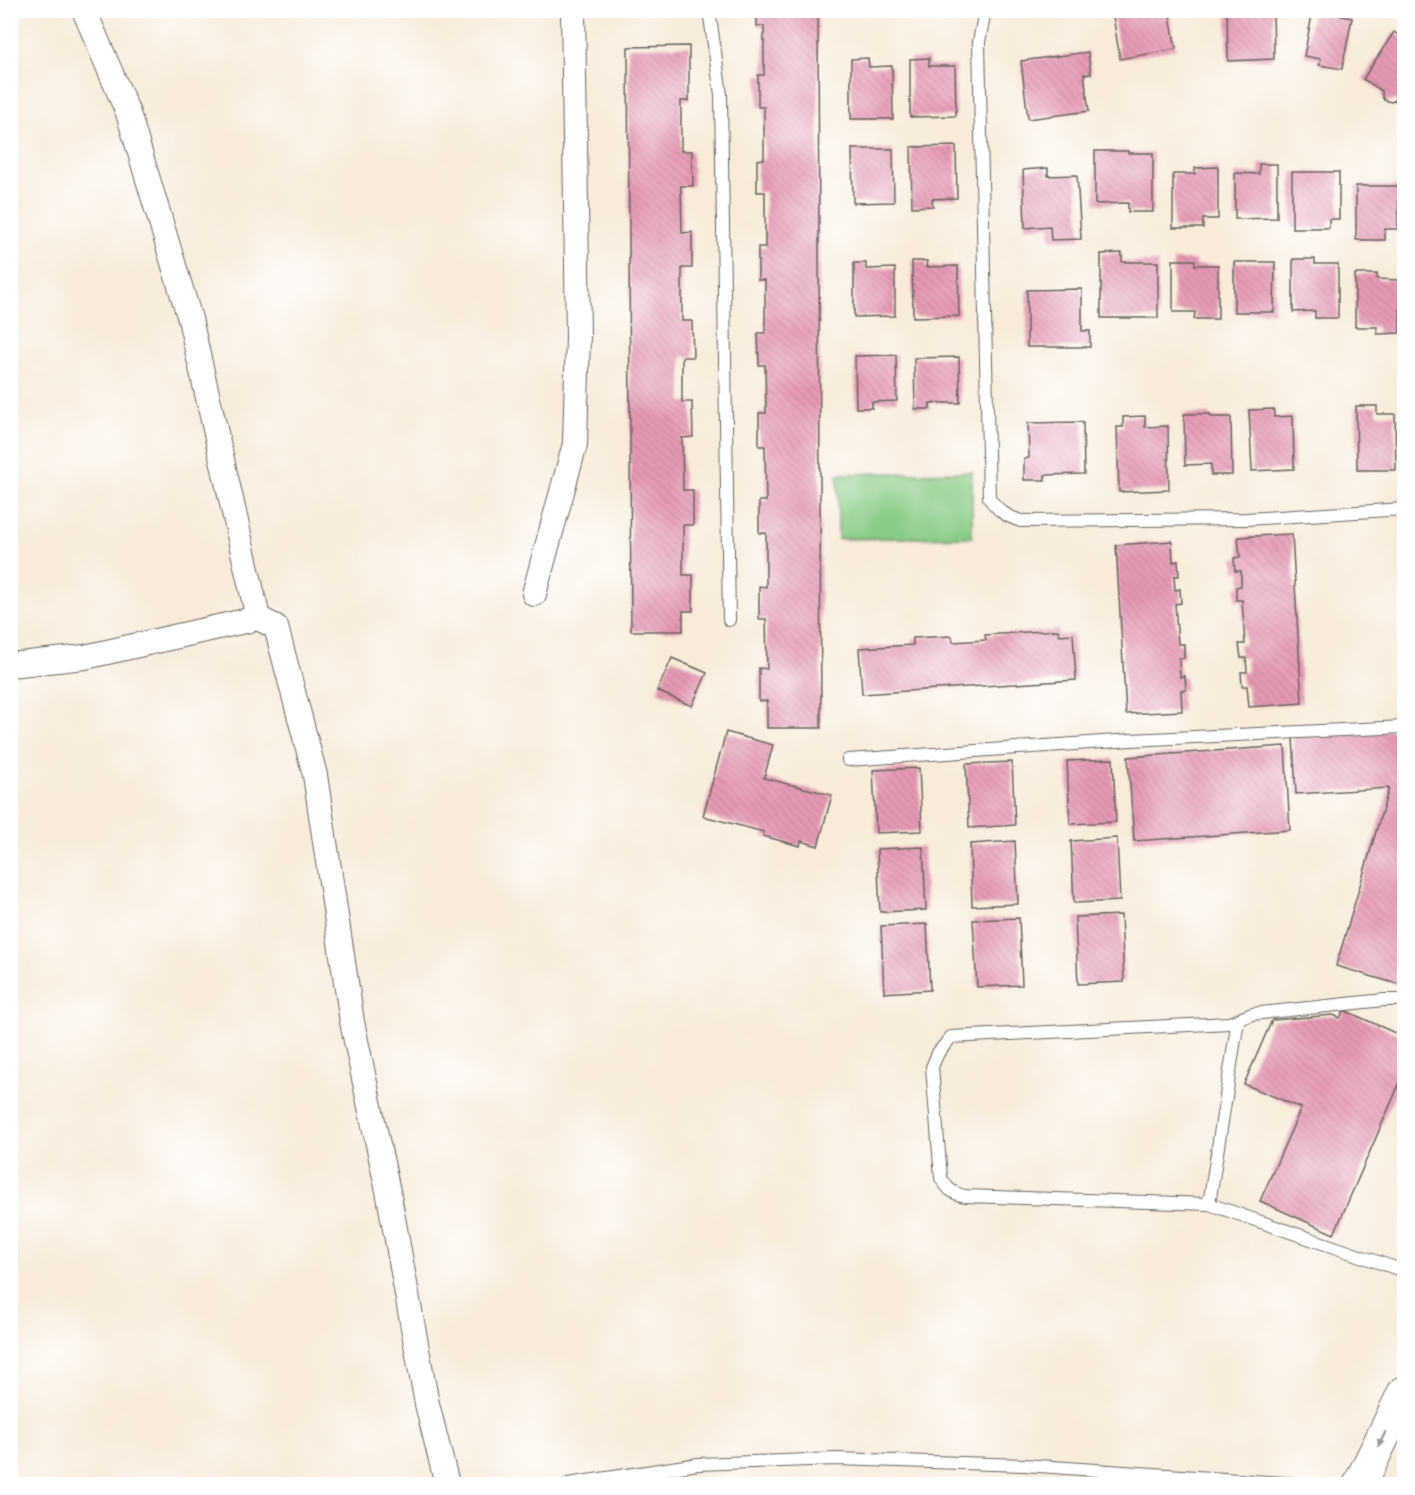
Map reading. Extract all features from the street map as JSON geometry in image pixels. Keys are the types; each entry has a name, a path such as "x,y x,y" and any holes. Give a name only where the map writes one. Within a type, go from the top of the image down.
{"main road":[{"path":"1360,1485 1404,1393"}],"street":[{"path":"84,10 128,113 190,319 258,618"},
{"path":"534,594 575,444 578,335 573,10"},
{"path":"10,665 85,657 258,618 276,627 315,775 352,1022 389,1196 427,1404 447,1485"}],"lane":[{"path":"709,10 721,95 729,620"},
{"path":"985,10 979,42 989,498 999,511 1009,518 1021,521 1246,519 1404,509"},
{"path":"1399,10 1404,14"},
{"path":"848,760 1131,740 1404,727"},
{"path":"1404,1000 1384,1000 1252,1014 1229,1023 951,1037 938,1053 932,1067 941,1178 948,1189 956,1194 1209,1204 1404,1271"},
{"path":"1209,1204 1238,1020"},
{"path":"568,1485 698,1464 836,1459 1024,1465 1297,1485"}],"green space":[{"path":"972,472 972,537 838,539 838,474"}],"building":[{"path":"757,10 818,10 821,728 767,728 767,701 759,701 759,668 767,669 766,619 759,619 759,586 766,587 766,533 759,533 759,501 766,501 765,446 759,446 759,413 766,413 765,365 759,365 758,333 765,333 765,280 758,280 758,247 765,247 765,192 757,192 757,160 764,159 764,107 758,107 758,75 764,75 764,26 757,26"},
{"path":"1112,10 1169,10 1176,49 1120,59"},
{"path":"1227,10 1273,10 1274,59 1228,61"},
{"path":"1313,10 1342,10 1341,16 1352,18 1342,69 1319,65 1321,59 1304,56"},
{"path":"1394,32 1404,39 1404,93 1398,102 1384,100 1382,91 1363,79"},
{"path":"689,46 689,101 681,101 681,151 692,151 693,186 681,186 682,233 692,232 692,268 682,268 682,321 692,321 693,357 682,357 682,402 692,402 693,437 682,438 683,490 693,490 693,525 683,525 683,575 693,575 693,611 683,611 683,631 631,631 628,47"},
{"path":"1088,52 1091,74 1084,74 1089,111 1028,119 1021,61"},
{"path":"868,58 869,67 892,66 893,119 851,119 851,59"},
{"path":"929,58 929,66 955,66 956,116 910,117 910,59"},
{"path":"956,146 957,198 932,199 933,206 912,207 911,147"},
{"path":"852,149 893,149 894,202 853,203"},
{"path":"1095,151 1153,153 1153,212 1128,212 1128,203 1095,204"},
{"path":"1259,164 1277,164 1277,218 1235,219 1235,173 1259,174"},
{"path":"1218,167 1218,219 1203,219 1203,228 1173,228 1173,174 1195,174 1195,168"},
{"path":"1048,168 1048,176 1077,175 1081,239 1051,240 1050,226 1025,228 1023,170"},
{"path":"1292,172 1339,172 1339,219 1329,219 1329,228 1292,228"},
{"path":"1356,186 1399,186 1398,229 1385,229 1385,240 1356,240"},
{"path":"1122,253 1122,262 1158,262 1158,318 1101,318 1101,254"},
{"path":"1293,259 1315,259 1315,264 1338,264 1338,318 1315,318 1315,311 1293,312"},
{"path":"1173,260 1195,260 1195,265 1218,265 1218,319 1194,319 1195,312 1173,312"},
{"path":"912,261 927,261 926,267 958,266 959,316 913,317"},
{"path":"1234,262 1275,262 1274,312 1234,312"},
{"path":"854,263 866,263 866,269 895,268 895,316 854,317"},
{"path":"1355,274 1377,274 1377,279 1400,280 1400,333 1377,334 1377,327 1355,327"},
{"path":"1082,289 1082,331 1090,331 1090,347 1027,347 1027,290"},
{"path":"896,355 897,401 872,402 872,408 856,408 855,356"},
{"path":"959,357 960,403 930,403 930,409 915,409 914,358"},
{"path":"1356,406 1377,406 1377,414 1395,414 1396,470 1357,470"},
{"path":"1274,409 1274,417 1293,416 1294,469 1252,471 1249,410"},
{"path":"1184,414 1231,417 1232,475 1211,475 1211,464 1185,465"},
{"path":"1145,416 1145,427 1168,426 1169,490 1119,492 1117,427 1123,427 1123,417"},
{"path":"1083,422 1084,474 1045,475 1045,480 1024,480 1024,459 1029,458 1028,423"},
{"path":"1292,534 1302,703 1249,707 1247,686 1242,686 1241,672 1247,672 1246,658 1241,658 1239,644 1245,644 1242,600 1236,600 1236,587 1241,586 1241,571 1235,571 1234,558 1240,557 1238,537"},
{"path":"1172,541 1173,562 1178,561 1179,576 1174,576 1175,590 1180,589 1181,603 1175,604 1178,644 1184,644 1184,658 1179,658 1180,677 1185,676 1186,690 1181,690 1182,711 1126,714 1116,545"},
{"path":"1058,630 1059,635 1073,634 1076,680 862,694 859,648 913,645 913,638 952,636 953,642 986,640 985,635"},
{"path":"672,658 707,673 692,706 657,691"},
{"path":"1404,729 1404,986 1336,966 1389,788 1296,794 1293,737"},
{"path":"726,732 773,745 764,778 832,795 818,846 801,841 800,846 763,836 764,832 703,816"},
{"path":"1285,746 1290,830 1134,841 1128,757"},
{"path":"1113,759 1116,822 1070,824 1067,761"},
{"path":"1012,762 1015,825 969,828 966,764"},
{"path":"919,768 922,831 876,833 873,770"},
{"path":"1117,838 1120,901 1074,903 1071,841"},
{"path":"1015,841 1018,904 972,906 970,844"},
{"path":"923,847 926,910 880,912 877,849"},
{"path":"1121,915 1124,982 1078,984 1075,917"},
{"path":"1019,918 1022,985 977,987 973,920"},
{"path":"927,924 930,990 884,993 881,926"},
{"path":"1344,1010 1404,1037 1404,1073 1334,1234 1260,1201 1301,1108 1244,1084 1272,1020 1333,1015 1340,1018"}]}
